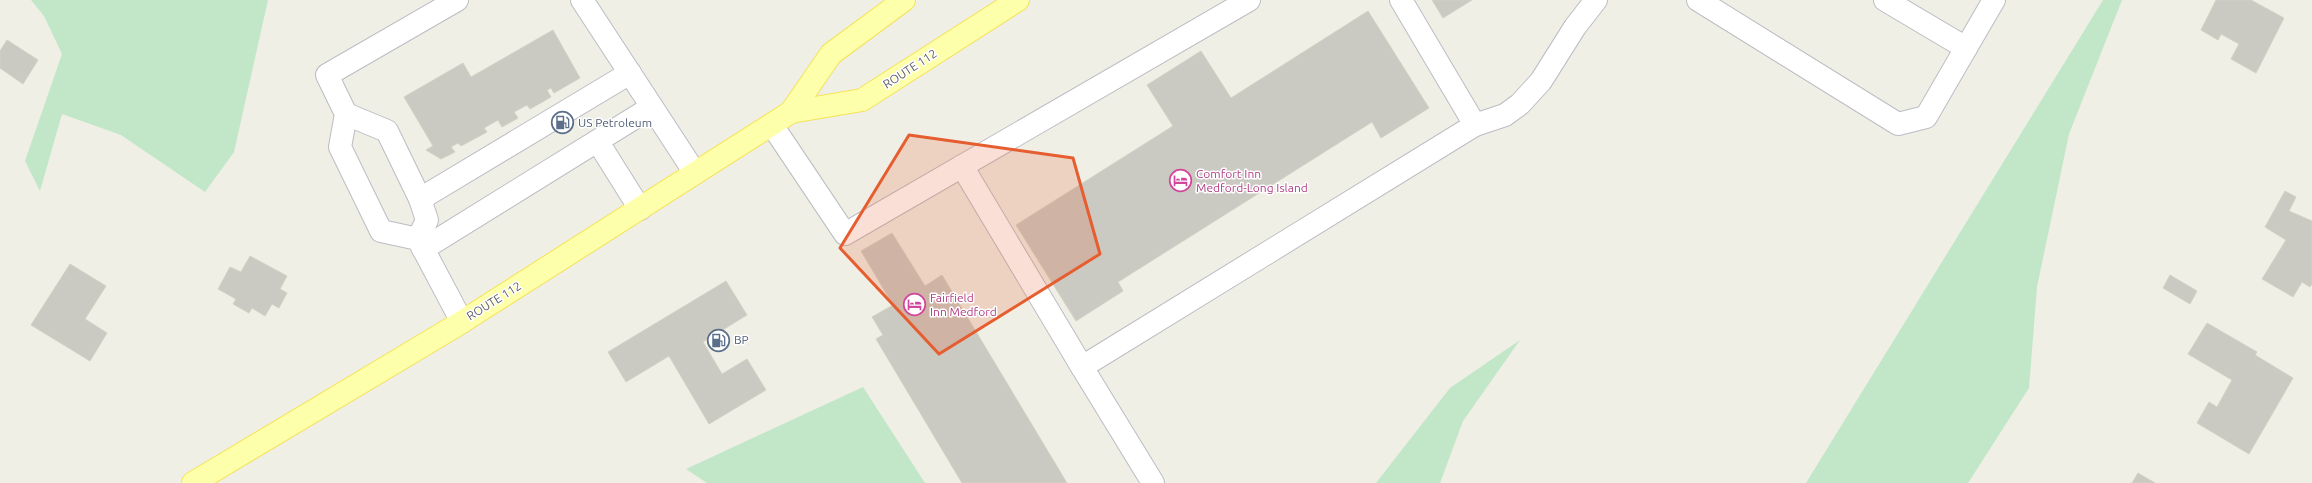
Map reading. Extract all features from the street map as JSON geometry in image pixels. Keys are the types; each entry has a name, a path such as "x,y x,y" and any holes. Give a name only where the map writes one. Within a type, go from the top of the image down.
{"main road":[{"name":"ROUTE 112","path":"193,483 462,322 772,125 791,112 831,54 904,0"},
{"name":"ROUTE 112","path":"791,112 862,100 1018,0"}],"lane":[{"path":"457,0 327,75 346,114 340,147 382,231 421,244 598,142 652,107"},
{"path":"582,0 695,174"},
{"path":"772,125 845,234 1249,0"},
{"path":"1401,0 1475,125"},
{"path":"1082,366 1475,125 1505,115 1520,104 1541,81 1574,27 1596,0"},
{"path":"1698,0 1898,124 1926,117 1994,0"},
{"path":"1885,0 1966,48"},
{"path":"420,199 630,73"},
{"path":"346,114 387,131 420,199 427,220 421,244 462,322"},
{"path":"598,142 640,209"},
{"path":"962,166 1153,483"}],"highlighted area":[{"path":"909,135 1073,158 1100,254 939,354 840,248"}],"green space":[{"path":"31,0 268,0 234,152 205,192 121,135 62,114 40,191 25,161 62,54 44,16"},
{"path":"2103,0 2122,0 2069,134 2037,287 2029,388 1968,483 1806,483"},
{"path":"1520,340 1463,421 1440,483 1376,483 1450,388"},
{"path":"863,387 925,483 707,483 686,469"}],"building":[{"path":"1432,0 1472,0 1443,18"},
{"path":"2216,0 2251,0 2284,18 2256,73 2231,59 2239,44 2221,34 2218,40 2201,30"},
{"name":"Comfort Inn Medford-Long Island","path":"1368,11 1429,108 1381,138 1372,122 1118,282 1123,291 1076,321 1016,225 1173,126 1147,85 1201,51 1231,98"},
{"path":"553,30 580,78 554,93 551,88 547,90 551,97 530,109 527,105 514,112 518,118 502,127 498,120 484,128 487,132 461,146 458,143 451,147 455,152 441,159 426,150 433,146 404,97 463,63 471,77"},
{"path":"7,40 38,60 23,84 0,68 0,51"},
{"path":"2285,191 2296,197 2289,211 2312,221 2312,284 2310,287 2302,282 2293,297 2262,279 2286,240 2265,227"},
{"path":"892,233 925,286 942,275 1067,483 962,483 876,339 883,335 872,317 893,305 861,251"},
{"path":"250,256 287,276 280,289 287,293 279,308 272,304 265,316 252,308 249,313 233,304 236,299 218,289 230,267 241,272"},
{"path":"70,264 106,286 85,319 107,333 90,361 31,325"},
{"path":"2170,275 2197,291 2190,304 2163,288"},
{"path":"726,281 747,315 703,342 722,374 747,359 766,390 709,424 669,356 626,382 608,352"},
{"path":"2207,323 2257,352 2255,355 2293,378 2249,454 2197,423 2209,402 2217,407 2232,380 2188,354"},
{"path":"2138,473 2155,483 2132,483"}],"place":[{"name":"US Petroleum","path":"563,123"},
{"name":"Comfort Inn Medford-Long Island","path":"1181,181"},
{"name":"Fairfield Inn Medford","path":"915,305"},
{"name":"BP","path":"718,340"}]}
